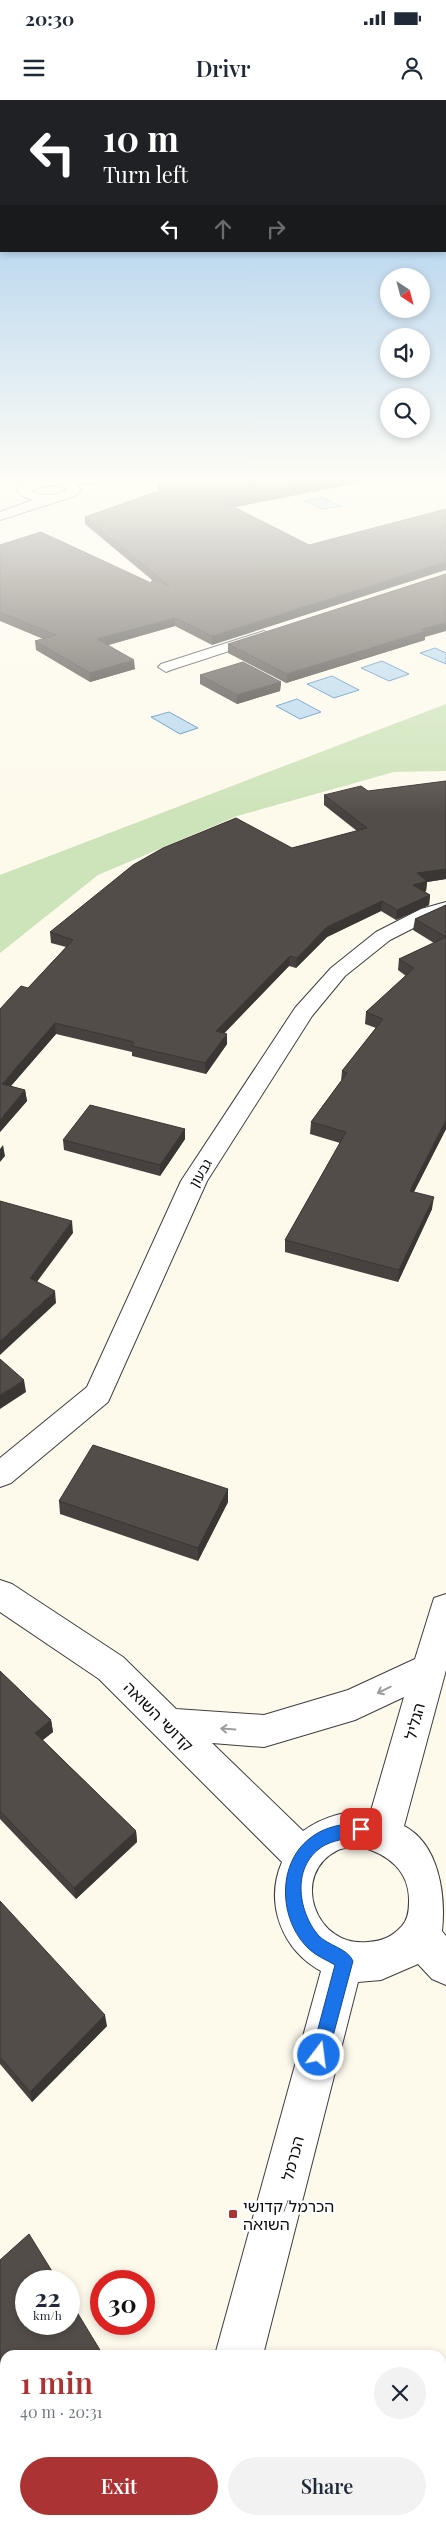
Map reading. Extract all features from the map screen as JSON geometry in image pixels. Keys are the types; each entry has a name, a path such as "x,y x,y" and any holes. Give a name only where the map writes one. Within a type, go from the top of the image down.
{"street":[{"path":"166,667 277,630"},
{"name":"גבעון","path":"0,1475 98,1394 194,1181 303,1013 338,972 383,936 428,913 446,908"},
{"name":"קדושי השואה","path":"0,1594 112,1668 303,1857"},
{"name":"הגליל","path":"383,1835 446,1608"},
{"path":"168,1724 264,1731 355,1704 428,1668"},
{"path":"361,1829 383,1835 406,1849 421,1868 429,1890 428,1914 420,1935 412,1944 393,1958 369,1964 344,1961 315,1944 300,1924 293,1901 294,1878 303,1857 318,1841 338,1832 361,1829"},
{"path":"420,1935 446,1965"},
{"name":"הכרמל","path":"240,2350 344,1961"}],"green space":[{"path":"446,704 446,771 394,772 237,816 98,875 0,953 0,875"}],"water":[{"path":"435,648 446,653 446,664 420,653"},
{"path":"382,661 409,674 389,681 361,668"},
{"path":"332,676 359,690 334,698 307,684"},
{"path":"297,699 321,712 300,719 276,706"},
{"path":"169,712 198,728 180,734 151,717"}],"building":[{"path":"0,589 360,589 212,636 175,618 97,639 134,660 90,673 35,641 56,635 0,612"},
{"path":"399,589 446,589 446,623 421,629 426,631 287,674 228,644"},
{"path":"243,662 281,682 237,695 200,675"},
{"path":"446,781 446,869 417,873 427,881 413,885 430,895 397,910 382,901 327,927 297,958 290,956 216,1031 227,1034 205,1063 132,1046 134,1042 55,1023 2,1084 25,1090 0,1120 0,1009 21,986 28,988 73,940 50,932 133,865 163,848 236,818 292,848 367,828 324,795 361,786 368,791"},
{"path":"446,905 446,937 415,919"},
{"path":"446,937 446,1120 410,1191 434,1197 399,1270 285,1240 346,1132 311,1122 347,1073 342,1071 383,1019 366,1012 414,968 399,959"},
{"path":"90,1105 185,1129 160,1165 63,1140"},
{"path":"0,1201 72,1221 30,1278 55,1291 0,1341"},
{"path":"0,1359 24,1380 0,1395"},
{"path":"93,1445 228,1489 198,1548 59,1501"},
{"path":"0,1671 51,1720 35,1733 136,1831 74,1888 0,1811"},
{"path":"0,1901 105,2015 30,2092 0,2057"},
{"path":"29,2234 51,2270 15,2270 15,2335 80,2335 80,2317 100,2350 0,2350 0,2260"}],"place":[{"name":"הכרמל/קדושי השואה","path":"233,2214"}],"route":[{"path":"319,2055 344,1961 315,1944 300,1924 293,1901 294,1878 303,1857 318,1841 338,1832 361,1829"}]}
